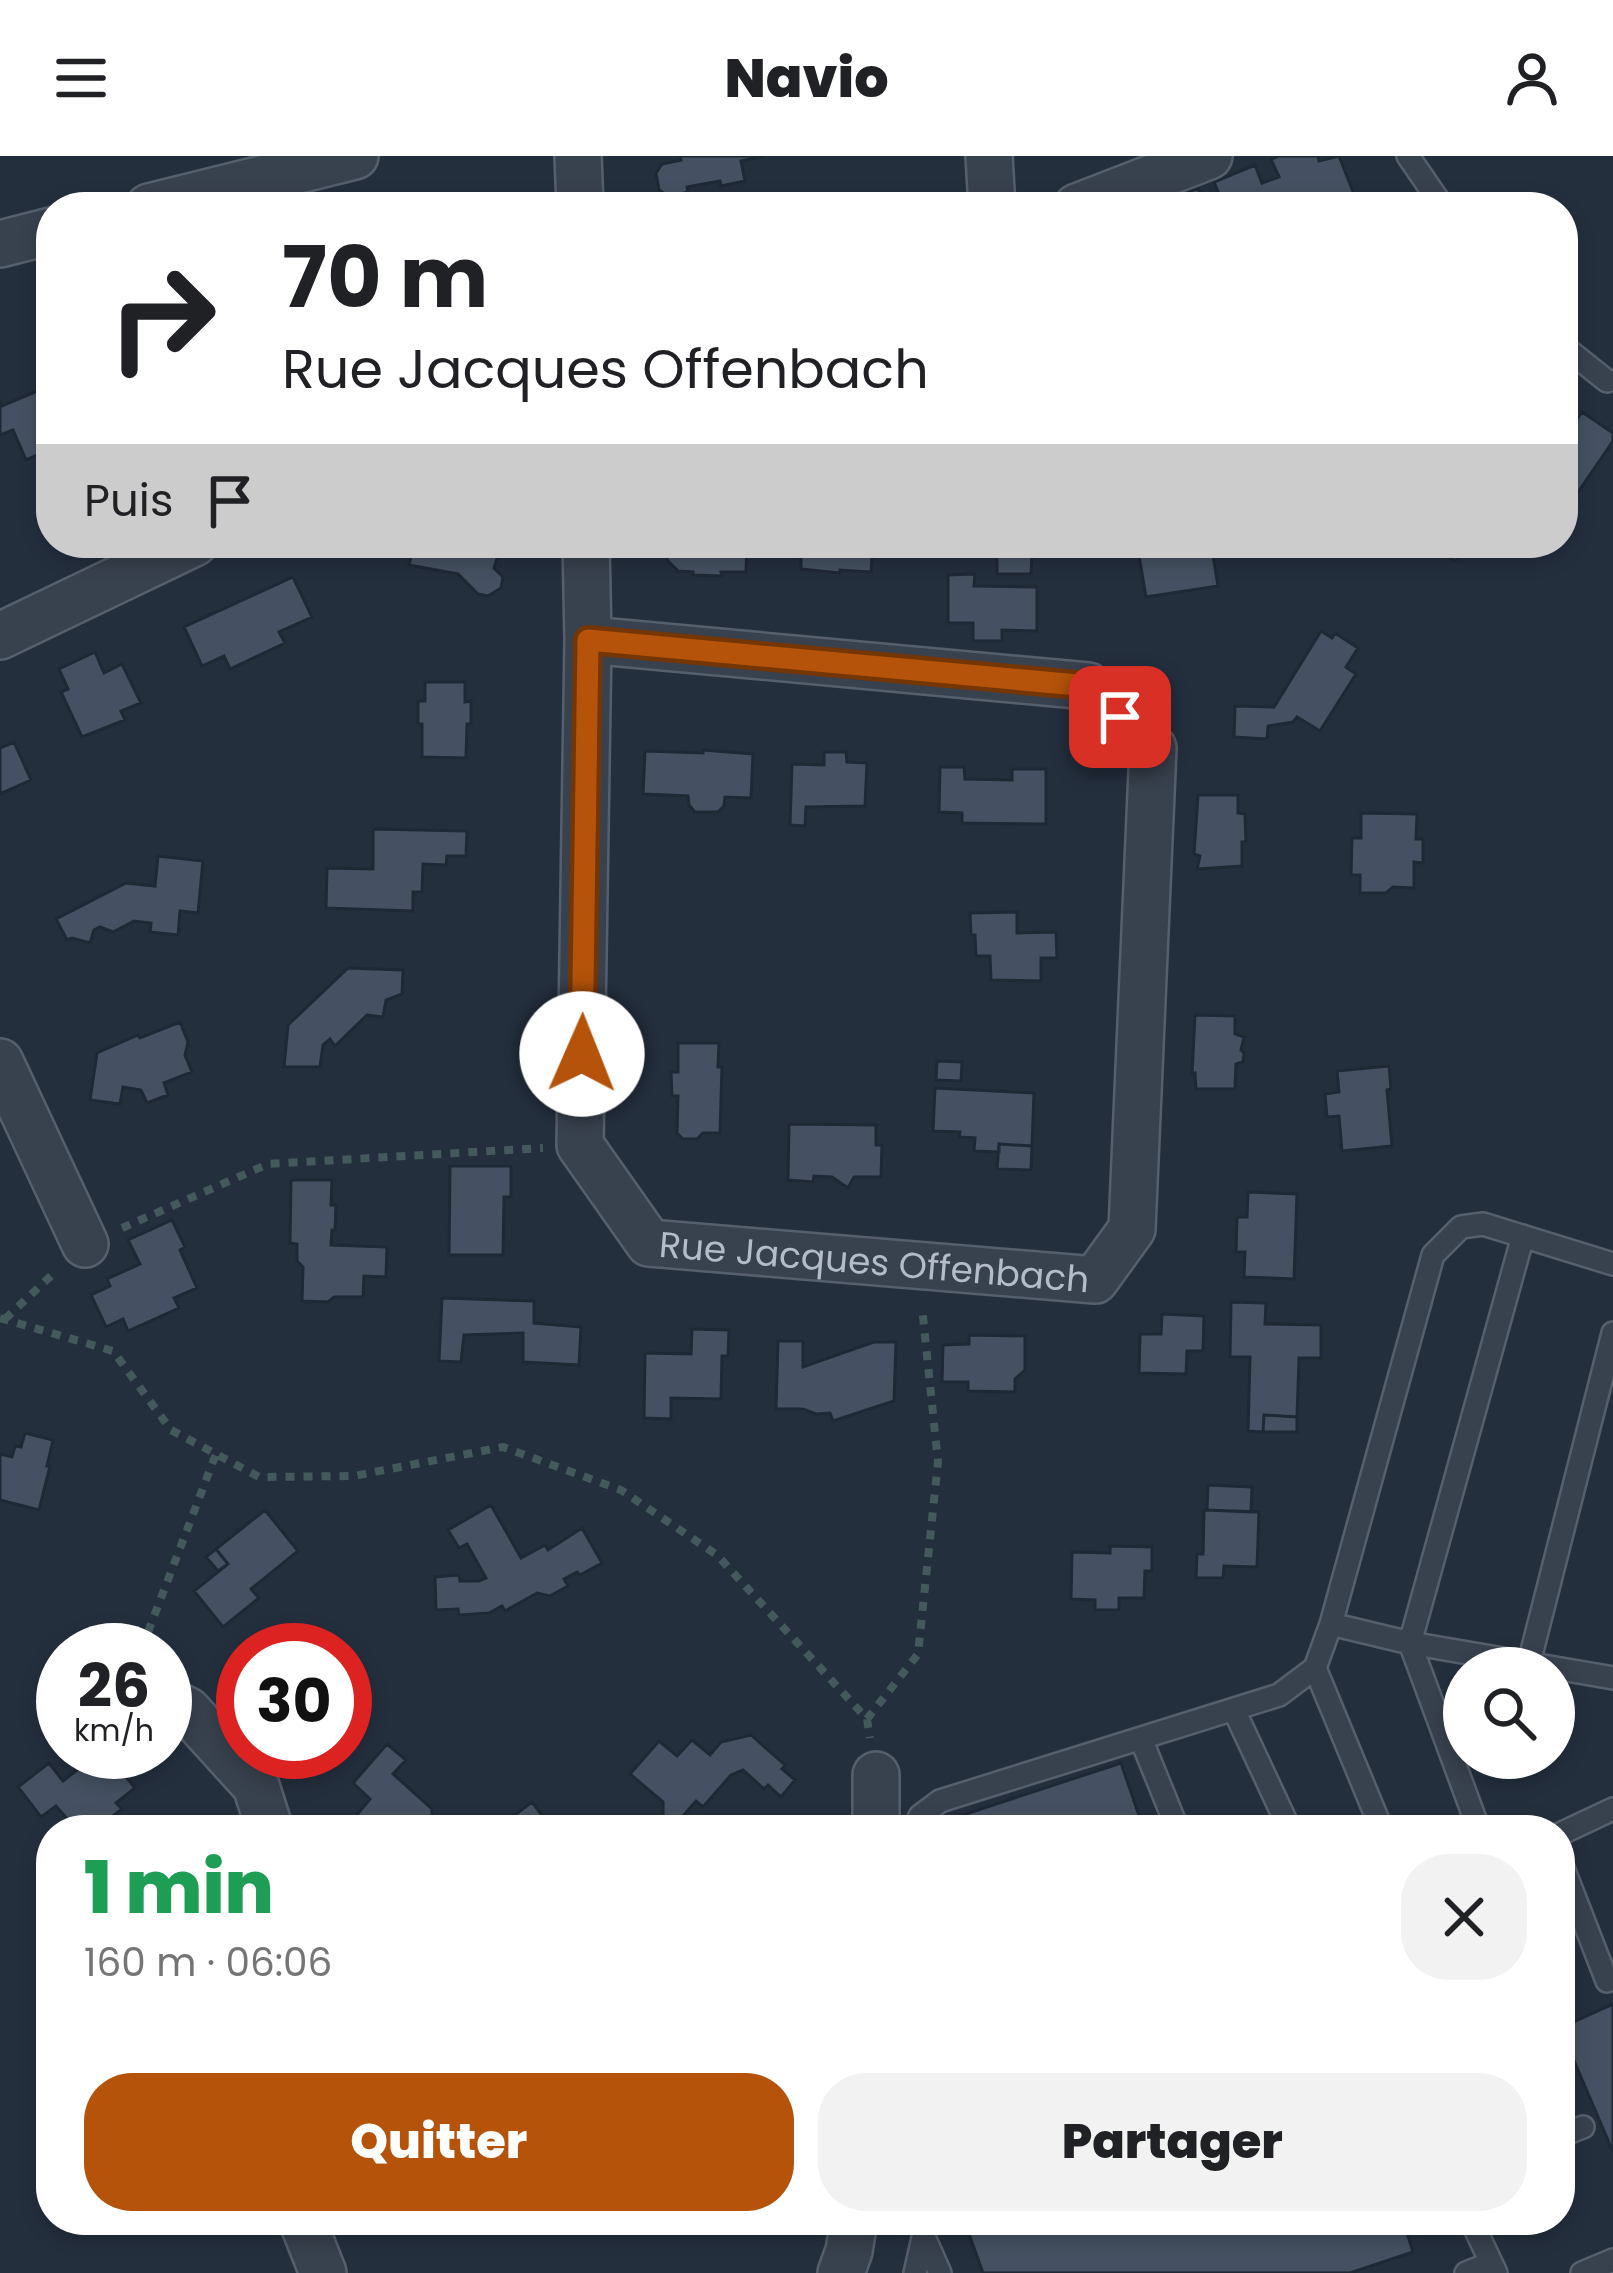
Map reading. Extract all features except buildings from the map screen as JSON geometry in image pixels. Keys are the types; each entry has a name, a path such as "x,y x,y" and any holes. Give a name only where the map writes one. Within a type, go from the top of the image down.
{"street":[{"path":"210,192 355,156"},
{"path":"578,156 579,192"},
{"path":"988,156 991,192"},
{"path":"1116,192 1209,156"},
{"path":"0,244 36,235"},
{"path":"0,636 163,558"},
{"path":"580,1145 586,558"},
{"name":"Rue Jacques Offenbach","path":"580,1145 650,1243 1094,1280 1132,1229 1153,748 1088,686 588,640"},
{"path":"0,1062 85,1244"},
{"path":"192,1715 256,1786 265,1815"},
{"path":"875,1775 876,1815"},
{"path":"308,2235 323,2273"},
{"path":"841,2273 852,2235"}],"lane":[{"path":"1408,156 1433,192"},
{"path":"1578,358 1607,381"},
{"path":"921,1815 940,1801 1279,1695 1315,1668 1433,1255 1461,1227 1483,1224 1613,1264"},
{"path":"1473,1815 1410,1643 1523,1236"},
{"path":"1533,1647 1613,1333"},
{"path":"1331,1624 1443,1649"},
{"path":"1315,1668 1376,1815"},
{"path":"1575,1671 1613,1678"},
{"path":"1234,1710 1282,1815"},
{"path":"1141,1739 1172,1815"},
{"path":"1575,1827 1613,1808"},
{"path":"1575,1899 1606,1981"},
{"path":"1575,2130 1583,2127"},
{"path":"915,2273 925,2235"},
{"path":"928,2235 940,2273"},
{"path":"1466,2273 1493,2268 1478,2235"},
{"path":"1582,2273 1613,2260"}],"path":[{"path":"3,1319 85,1244 268,1164 580,1145"},
{"path":"868,1719 918,1654 938,1462 918,1265"},
{"path":"3,1319 113,1351 171,1430 259,1477 355,1476 503,1447 622,1490 717,1555 868,1719 875,1775"},
{"path":"151,1623 216,1454"}],"route":[{"path":"582,1054 588,640 1088,686 1120,717"}]}
